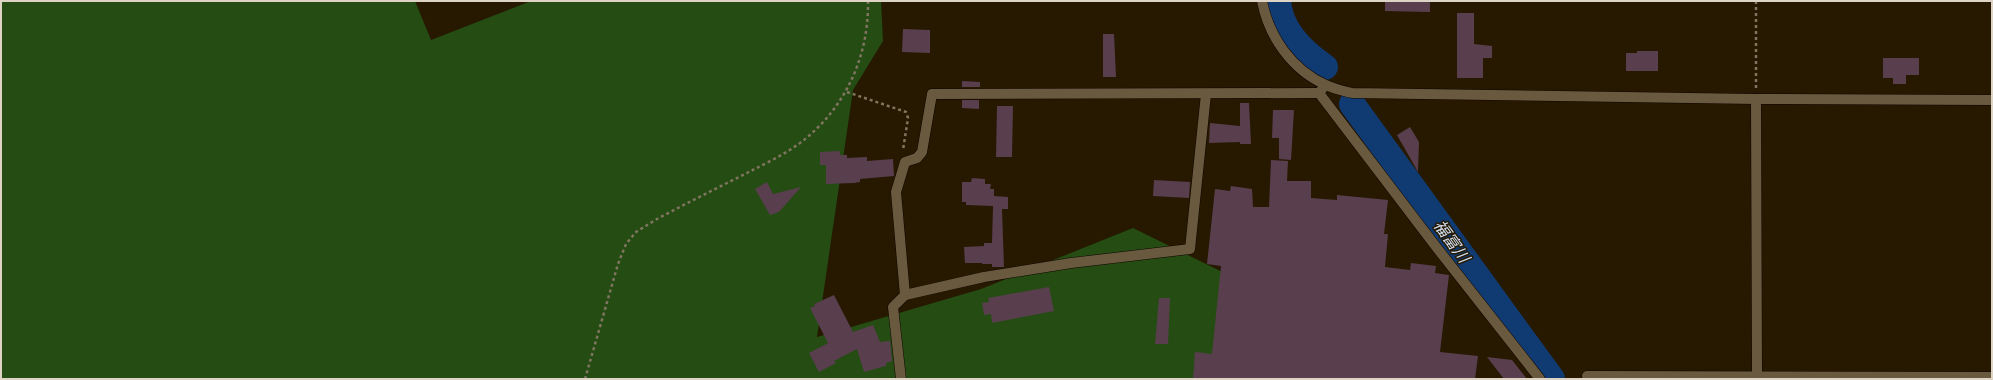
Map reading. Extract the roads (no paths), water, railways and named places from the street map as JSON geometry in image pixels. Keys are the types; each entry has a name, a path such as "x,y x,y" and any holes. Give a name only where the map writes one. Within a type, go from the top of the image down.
{"street":[{"path":"1262,1 1265,16 1274,39 1296,66 1326,85 1352,93 1756,99 1992,100"},
{"path":"1319,94 1326,85"},
{"path":"905,295 896,192 905,162 918,158 922,152 932,94 1319,94"},
{"path":"901,379 893,307 905,295 984,277 1071,263 1190,249 1206,94"},
{"path":"1319,94 1540,379"},
{"path":"1756,99 1757,376"},
{"path":"1587,376 1992,377"}],"waterway":[{"name":"福富川","path":"1278,1 1280,12 1288,31 1301,47 1325,67"},
{"name":"福富川","path":"1352,104 1552,379"}]}
